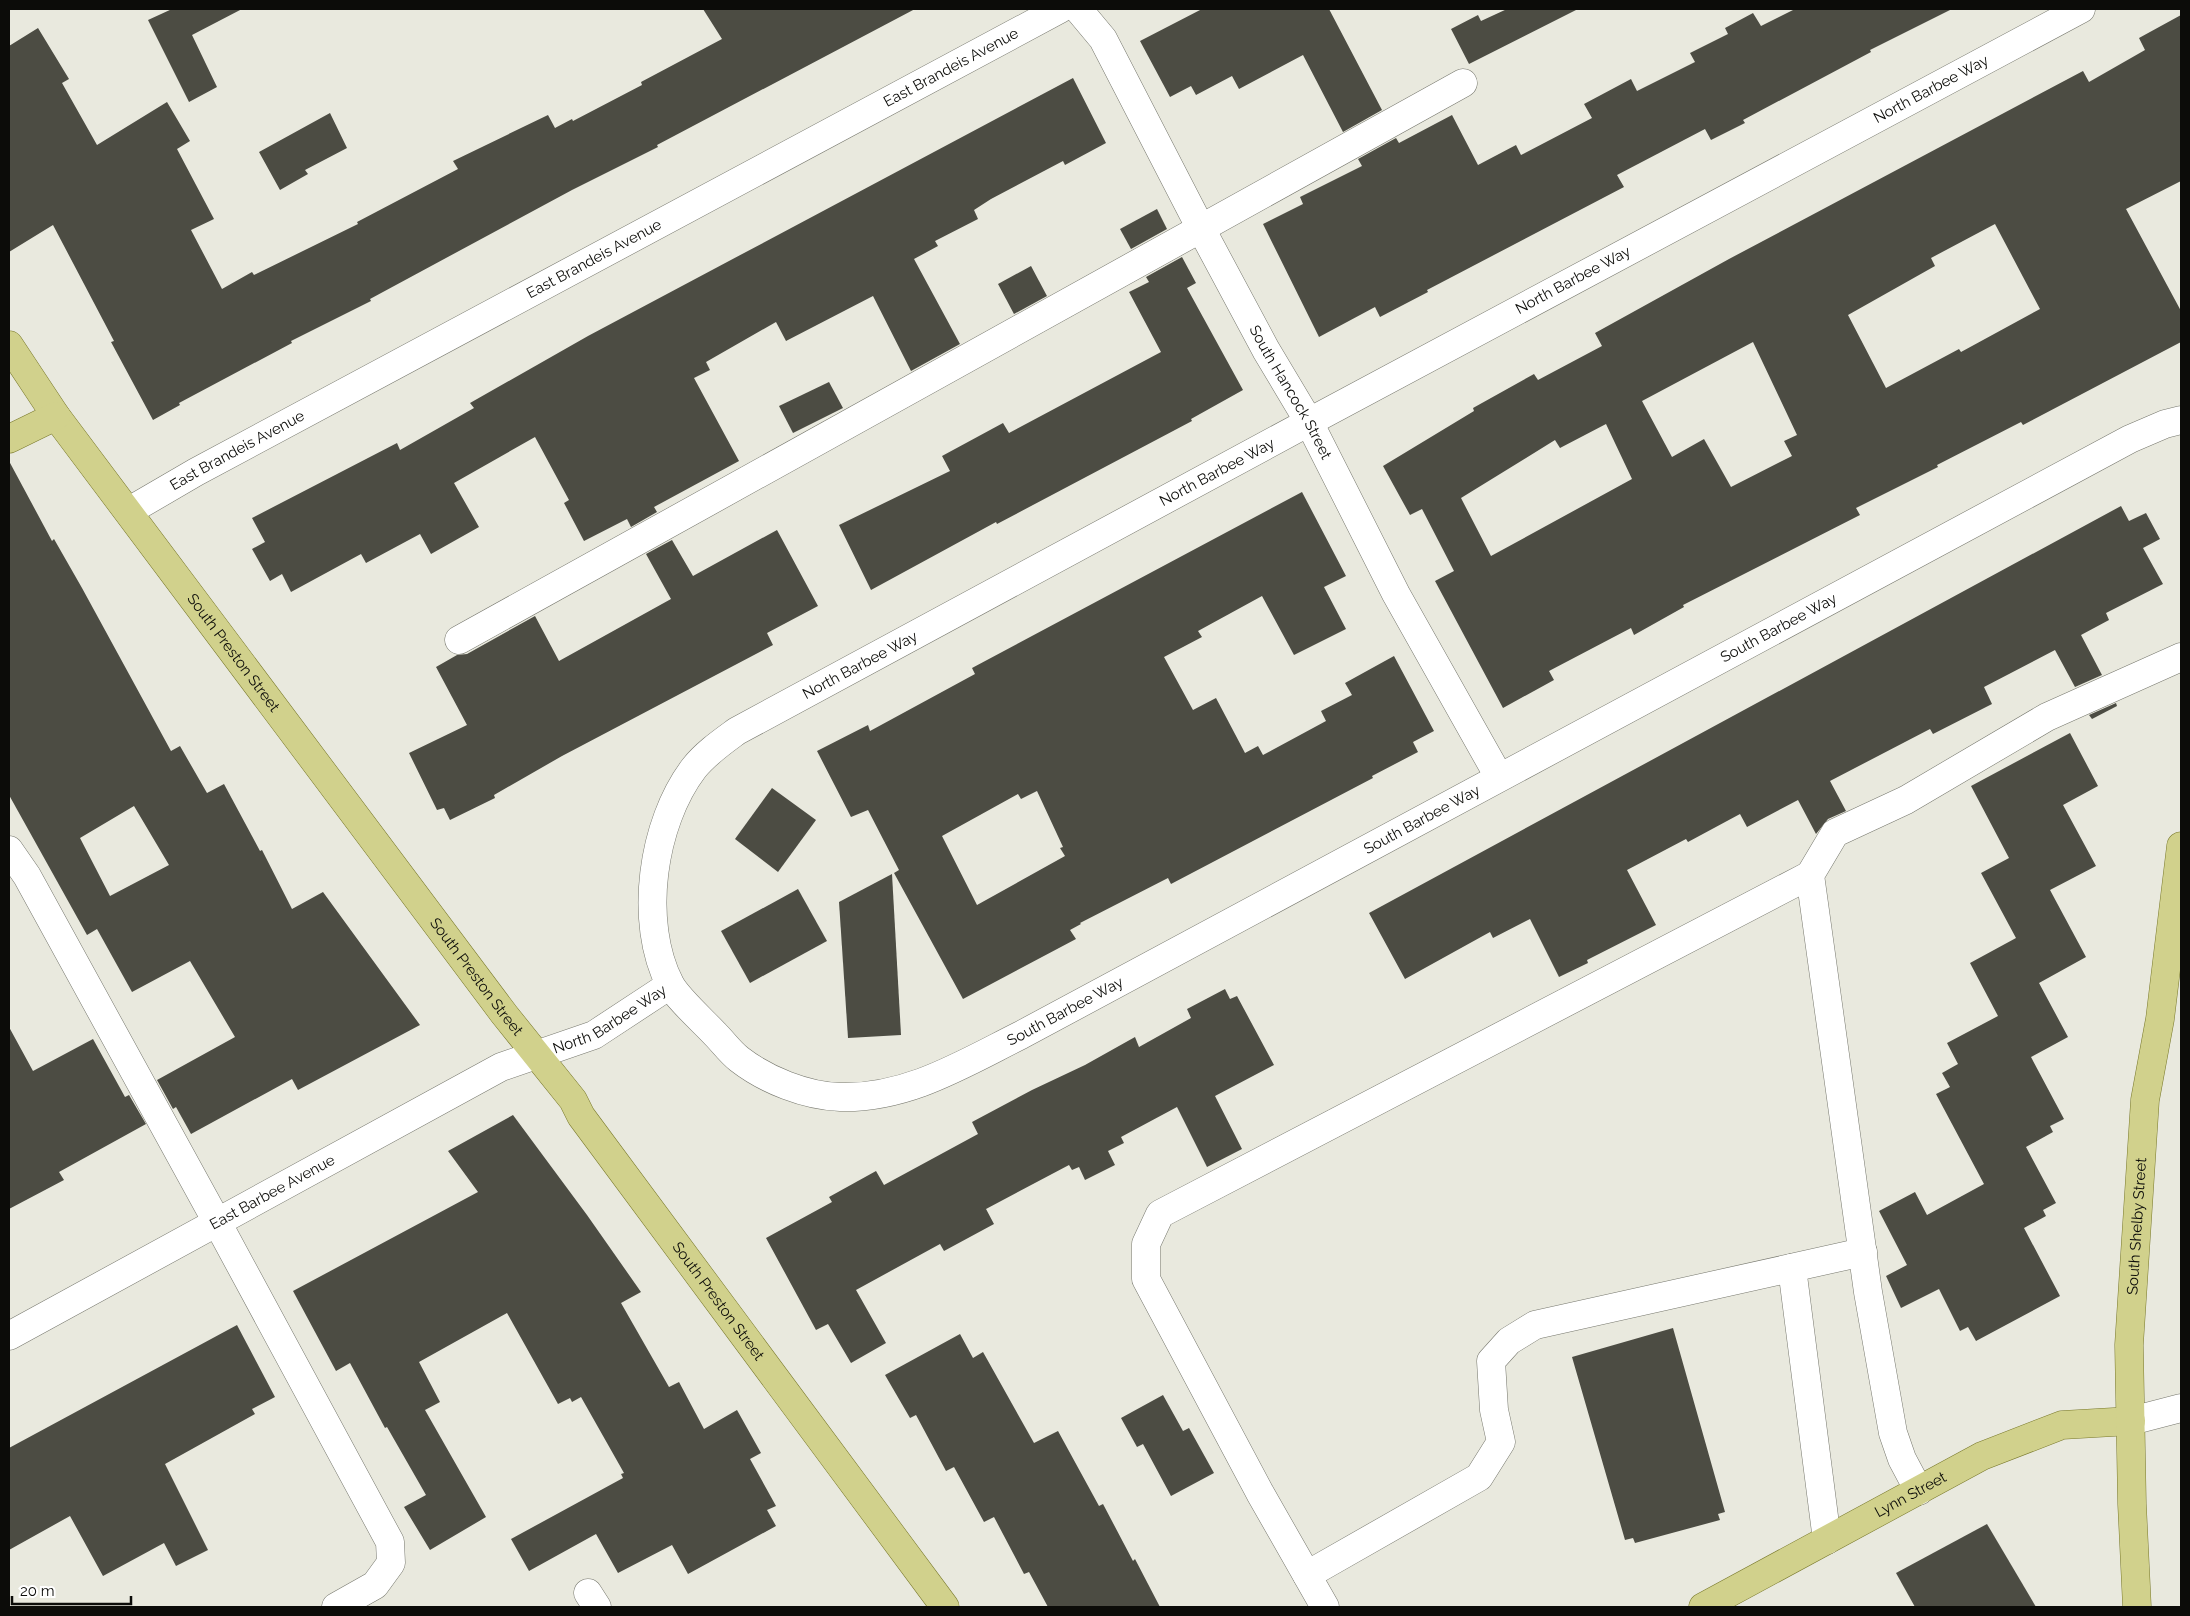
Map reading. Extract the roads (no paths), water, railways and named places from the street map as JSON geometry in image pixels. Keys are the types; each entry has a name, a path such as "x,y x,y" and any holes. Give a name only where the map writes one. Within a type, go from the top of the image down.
{"main road":[{"name":"South Preston Street","path":"9,345 56,416 504,1014 538,1055 945,1607"},
{"path":"9,439 56,416"},
{"name":"South Shelby Street","path":"2137,1607 2132,1504 2129,1346 2145,1100 2160,1019 2181,846"},
{"name":"Lynn Street","path":"1708,1606 1982,1456 2062,1425 2131,1421"}],"street":[{"name":"East Brandeis Avenue","path":"129,511 205,468 1060,9"},
{"name":"South Hancock Street","path":"1078,9 1103,39 1266,350 1309,422 1396,594 1499,777"},
{"name":"North Barbee Way","path":"538,1055 594,1036 670,985 654,938 653,888 662,832 673,802 694,768 717,745 737,731 1309,422 2081,9"},
{"path":"459,640 1463,83"},
{"name":"South Barbee Way","path":"670,985 738,1059 765,1076 807,1092 840,1097 888,1094 920,1085 1021,1036 2130,439 2165,424 2181,420"},
{"path":"1325,1607 1260,1493 1146,1279 1146,1244 1160,1214 1810,875 1836,833 1906,800 2047,718 2181,657"},
{"path":"9,850 18,881 217,1222 390,1542 391,1563 375,1585 336,1607"},
{"path":"1810,875 1863,1252 1894,1433 1902,1459 1919,1491"},
{"name":"East Barbee Avenue","path":"9,1336 501,1067 538,1055"},
{"path":"1306,1575 1479,1477 1501,1442 1494,1410 1490,1361 1509,1341 1536,1325 1863,1252"},
{"path":"1792,1268 1827,1540"},
{"path":"2131,1421 2181,1408"}]}
